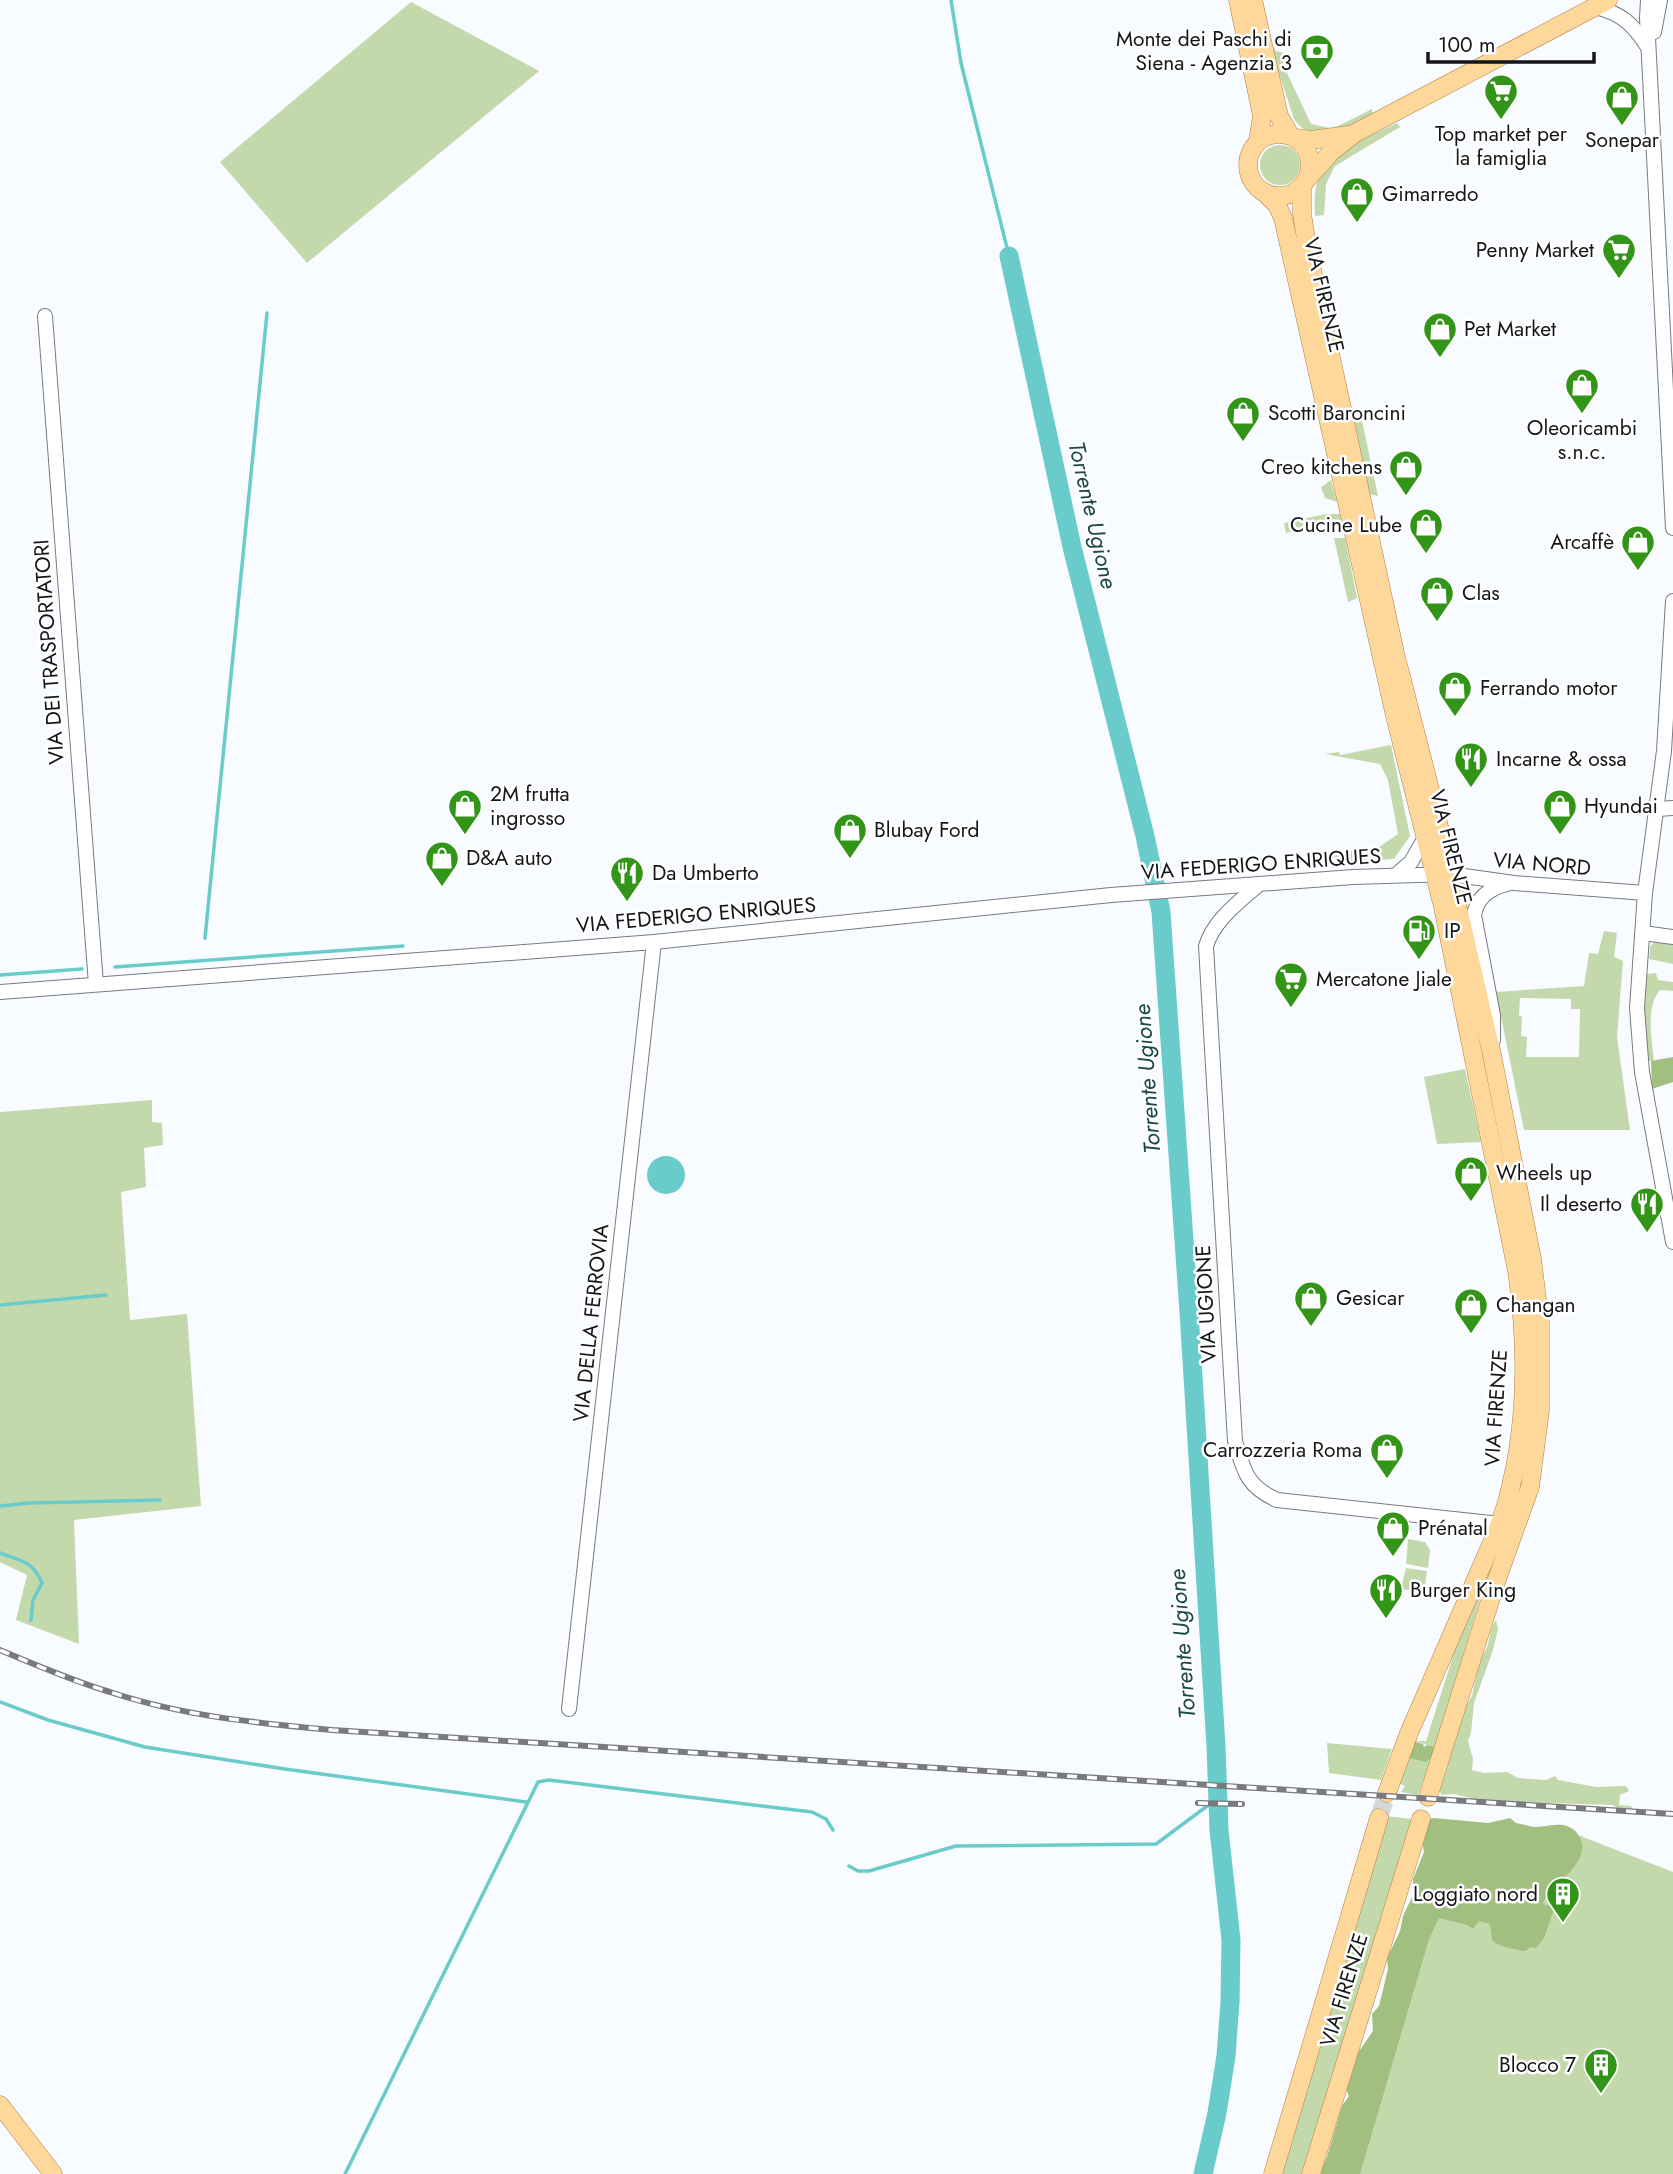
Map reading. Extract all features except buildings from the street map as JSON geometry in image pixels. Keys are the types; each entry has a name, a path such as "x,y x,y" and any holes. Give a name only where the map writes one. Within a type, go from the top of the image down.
{"main road":[{"path":"1238,0 1262,116 1258,142 1250,155 1249,172 1252,181 1273,196 1289,195 1305,183 1331,152 1355,133 1602,4"},
{"path":"1254,0 1279,116 1310,156 1311,163 1305,183"},
{"path":"1258,142 1273,134 1318,140 1355,133"},
{"name":"VIA FIRENZE","path":"1305,183 1304,227 1442,874 1523,1315 1523,1418 1514,1479 1500,1524 1409,1733 1387,1793"},
{"name":"VIA FIRENZE","path":"1264,192 1277,205 1283,218 1392,703 1426,836 1442,874 1492,1055 1532,1259 1541,1353 1538,1437 1530,1487 1497,1579 1428,1797"},
{"name":"VIA FIRENZE","path":"1273,2174 1379,1818"},
{"name":"VIA FIRENZE","path":"1311,2174 1421,1819"},
{"path":"0,2105 53,2174"}],"street":[{"path":"1638,0 1650,51"},
{"path":"1648,0 1670,400 1673,528"},
{"path":"1650,51 1660,0"},
{"path":"1602,4 1630,22 1650,51"},
{"name":"VIA DEI TRASPORTATORI","path":"45,316 96,984"},
{"path":"1673,601 1665,736 1645,893 1637,1009 1642,1072 1673,1242"},
{"path":"1657,809 1673,808"},
{"name":"VIA FEDERIGO ENRIQUES","path":"1396,876 1411,862 1426,836"},
{"name":"VIA FEDERIGO ENRIQUES","path":"0,992 654,942 1111,895 1442,874"},
{"name":"VIA NORD","path":"1442,874 1514,883 1645,893"},
{"name":"VIA FIRENZE","path":"1492,1055 1493,1015 1474,915 1476,904 1483,895 1491,889 1514,883"},
{"name":"VIA UGIONE","path":"1258,885 1218,923 1210,933 1206,946 1234,1440 1245,1474 1256,1489 1278,1500 1500,1524"},
{"path":"1643,933 1673,937"},
{"name":"VIA DELLA FERROVIA","path":"569,1709 654,942"},
{"name":"VIA FIRENZE","path":"1497,1579 1500,1524"}],"green space":[{"path":"411,2 539,71 307,263 220,162"},
{"path":"1269,43 1276,51 1284,53 1287,73 1311,124 1330,128 1372,109 1373,114 1332,132 1311,132 1302,127 1294,119"},
{"path":"1397,123 1400,127 1335,166 1326,184 1324,215 1315,216 1316,185 1320,173 1330,160 1348,147"},
{"path":"1280,145 1294,151 1300,165 1294,179 1280,185 1266,179 1260,165 1266,151"},
{"path":"1361,416 1378,496 1369,494 1352,422"},
{"path":"1331,480 1337,502 1325,498 1321,487"},
{"path":"1326,514 1340,514 1341,520 1286,533 1284,523"},
{"path":"1334,538 1345,538 1357,598 1348,602"},
{"path":"1391,745 1410,836 1394,859 1325,864 1325,852 1375,850 1398,834 1388,780 1380,764 1325,754 1339,752 1340,755"},
{"path":"1604,931 1617,933 1614,957 1623,961 1617,1037 1630,1130 1524,1130 1496,992 1584,986 1589,953 1598,954","holes":["1520,998 1571,999 1571,1009 1580,1009 1579,1057 1526,1057 1527,1037 1521,1036"]},
{"path":"1655,942 1673,945 1673,964 1649,959 1650,946"},
{"path":"1656,973 1658,980 1673,982 1673,991 1660,990 1652,1005 1654,1061 1647,1061 1643,1026 1647,974"},
{"path":"1673,1057 1673,1082 1652,1089 1651,1061"},
{"path":"1465,1069 1481,1142 1437,1144 1424,1077"},
{"path":"152,1100 152,1122 162,1123 163,1145 144,1148 146,1187 121,1192 130,1320 187,1314 201,1506 74,1520 79,1644 16,1620 27,1575 0,1562 0,1112"},
{"path":"1408,1539 1425,1542 1430,1550 1428,1568 1406,1564"},
{"path":"1406,1568 1427,1571 1424,1592 1401,1589"},
{"path":"1487,1577 1435,1747 1414,1741 1426,1741 1460,1634"},
{"path":"1496,1620 1498,1629 1493,1650 1474,1703 1468,1741 1473,1759 1472,1770 1484,1773 1507,1772 1518,1778 1546,1780 1555,1776 1558,1780 1596,1787 1626,1786 1629,1791 1620,1795 1619,1805 1631,1806 1634,1812 1618,1809 1613,1805 1482,1801 1454,1794 1442,1795 1437,1788 1444,1778 1464,1710 1472,1696 1479,1661 1487,1648"},
{"path":"1411,1741 1423,1744 1424,1747 1435,1747 1432,1757 1426,1762 1406,1757"},
{"path":"1327,1743 1392,1749 1381,1780 1329,1773"},
{"path":"1406,1757 1432,1757 1418,1795 1401,1792 1405,1786 1396,1782"},
{"path":"1385,1816 1412,1819 1303,2174 1280,2174"},
{"path":"1510,1818 1516,1823 1534,1827 1565,1825 1577,1833 1582,1844 1581,1854 1569,1873 1546,1898 1543,1905 1553,1905 1554,1909 1544,1938 1536,1948 1531,1947 1525,1951 1498,1944 1492,1940 1490,1924 1479,1921 1473,1929 1439,1918 1429,1939 1360,2174 1319,2174 1327,2157 1342,2106 1349,2096 1346,2089 1355,2057 1373,2031 1372,2014 1379,2006 1388,1969 1387,1958 1413,1895 1413,1879 1424,1852 1422,1840 1429,1819 1488,1823"},
{"path":"1456,1833 1578,1835 1673,1872 1673,2174 1355,2174"}],"water":[{"path":"666,1156 679,1162 685,1175 679,1188 666,1194 653,1188 647,1175 653,1162"}],"waterway":[{"name":"Torrente Ugione","path":"951,0 961,63 1009,256"},
{"name":"Torrente Ugione","path":"1009,256 1072,547 1145,836 1161,912 1189,1312 1219,1830 1231,1940 1226,2056 1203,2174"},
{"path":"205,938 267,313"},
{"path":"115,967 403,946"},
{"path":"0,975 82,969"},
{"path":"0,1305 106,1295"},
{"path":"0,1506 160,1500"},
{"path":"0,1553 30,1566 42,1583 33,1600 31,1620"},
{"path":"0,1702 48,1720 145,1747 526,1802"},
{"path":"345,2174 538,1782 549,1780 812,1812 826,1819 833,1830"},
{"path":"849,1866 858,1871 869,1871 956,1846 1156,1844 1218,1798"}],"tunnel":[{"path":"1379,1818 1387,1793"}],"railway":[{"path":"0,1650 82,1683 165,1707 248,1721 332,1730 1673,1814"},
{"path":"1198,1803 1242,1804"}],"place":[{"name":"Monte dei Paschi di Siena - Agenzia 3","path":"1317,81"},
{"name":"Top market per la famiglia","path":"1501,121"},
{"name":"Sonepar","path":"1622,127"},
{"name":"Gimarredo","path":"1357,224"},
{"name":"Penny Market","path":"1619,280"},
{"name":"Pet Market","path":"1440,359"},
{"name":"Oleoricambi s.n.c.","path":"1582,415"},
{"name":"Scotti Baroncini","path":"1243,443"},
{"name":"Creo kitchens","path":"1406,497"},
{"name":"Cucine Lube","path":"1426,555"},
{"name":"Arcaffè","path":"1638,572"},
{"name":"Clas","path":"1437,623"},
{"name":"Ferrando motor","path":"1455,718"},
{"name":"Incarne & ossa","path":"1471,789"},
{"name":"2M frutta ingrosso","path":"465,836"},
{"name":"Hyundai","path":"1560,836"},
{"name":"Blubay Ford","path":"850,860"},
{"name":"D&A auto","path":"442,888"},
{"name":"Da Umberto","path":"627,903"},
{"name":"IP","path":"1419,961"},
{"name":"Mercatone Jiale","path":"1291,1009"},
{"name":"Wheels up","path":"1471,1203"},
{"name":"Il deserto","path":"1647,1234"},
{"name":"Gesicar","path":"1311,1328"},
{"name":"Changan","path":"1471,1335"},
{"name":"Carrozzeria Roma","path":"1387,1480"},
{"name":"Prénatal","path":"1393,1558"},
{"name":"Burger King","path":"1386,1620"},
{"name":"Loggiato nord","path":"1563,1924"},
{"name":"Blocco 7","path":"1601,2095"}]}
